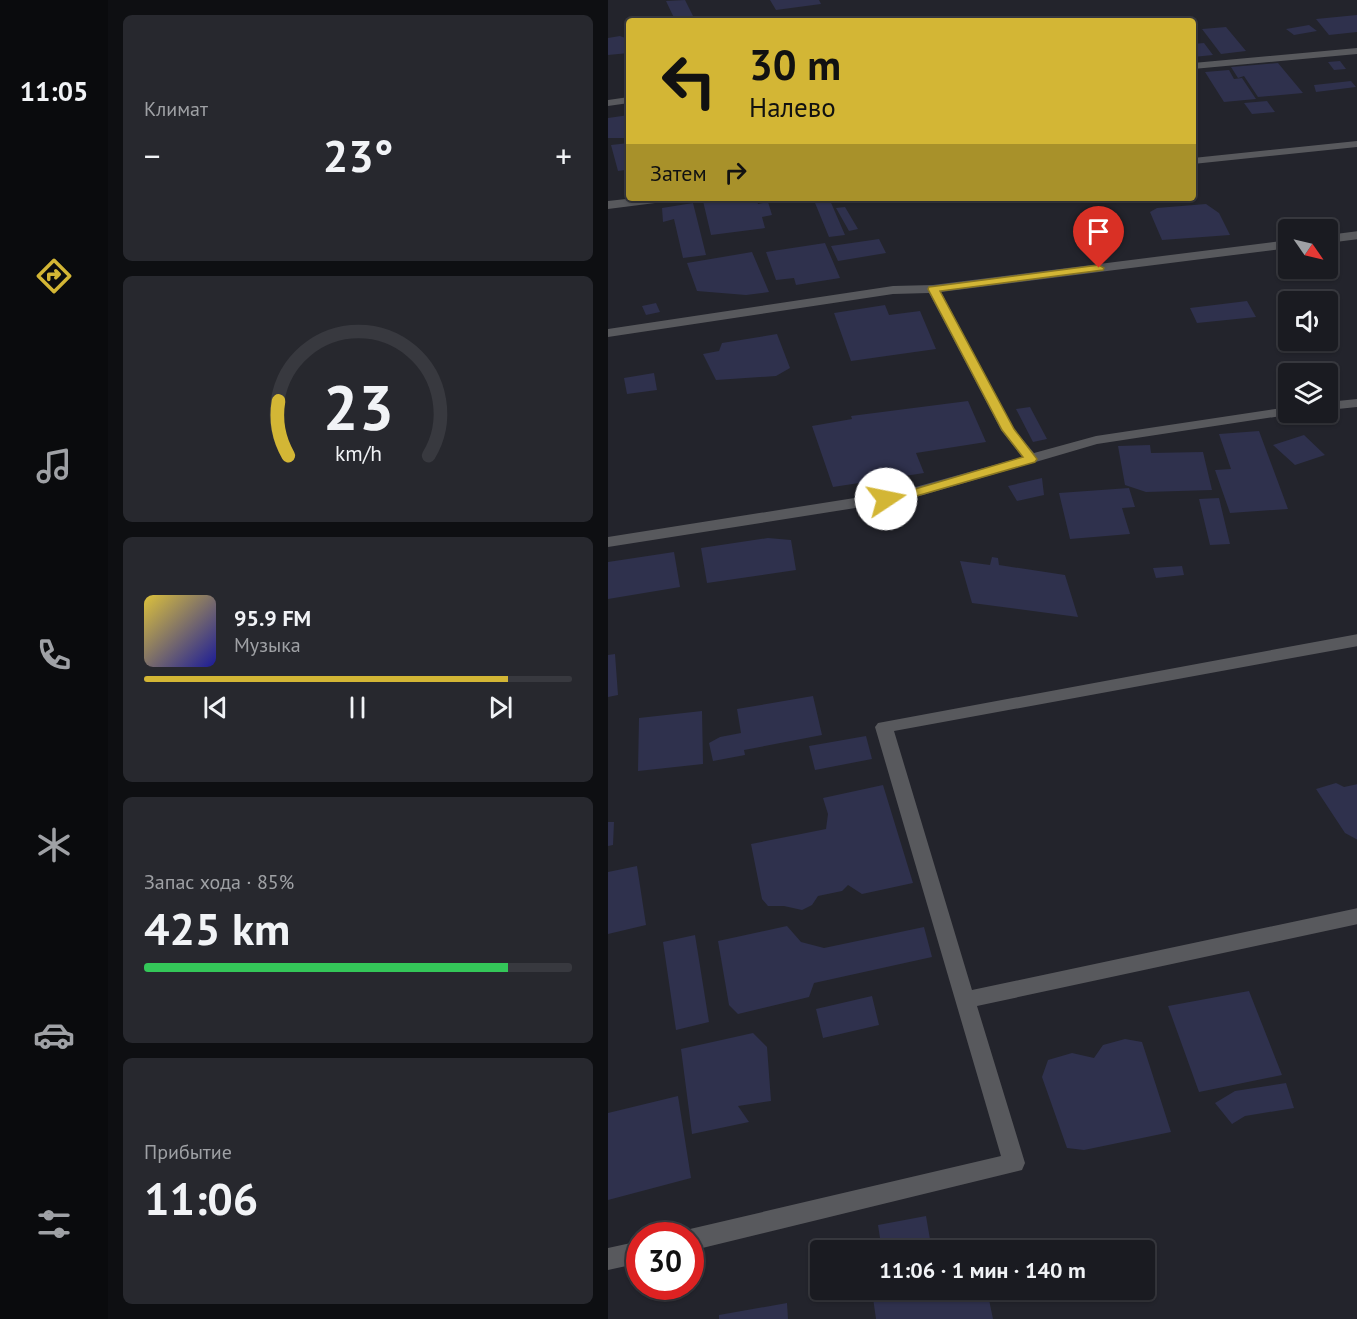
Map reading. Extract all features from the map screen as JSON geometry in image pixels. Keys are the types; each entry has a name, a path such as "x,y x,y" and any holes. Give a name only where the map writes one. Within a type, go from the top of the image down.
{"street":[{"path":"1196,66 1358,51"},
{"path":"608,103 626,100"},
{"path":"1196,161 1358,144"},
{"path":"608,205 640,201"},
{"path":"1338,238 1358,235"},
{"path":"608,333 893,290 933,289 1278,245"},
{"path":"933,289 1008,430 1031,459"},
{"path":"1338,405 1358,403"},
{"path":"608,542 906,495 1096,440 1278,413"},
{"path":"704,1237 1014,1163 884,727 1358,640"},
{"path":"966,1000 1358,915"},
{"path":"608,1259 626,1255"}],"building":[{"path":"685,0 694,18 674,18 666,1"},
{"path":"770,0 819,0 821,4 776,10"},
{"path":"1358,15 1358,32 1329,35 1316,19"},
{"path":"1309,25 1317,31 1294,35 1286,29"},
{"path":"1226,27 1246,51 1221,54 1202,29"},
{"path":"620,36 626,38 626,53 608,55 608,38"},
{"path":"1204,43 1213,55 1196,57 1196,44"},
{"path":"1340,61 1346,69 1334,70 1328,62"},
{"path":"1278,63 1303,93 1258,97 1244,76 1238,78 1231,67"},
{"path":"1229,70 1234,79 1242,78 1256,99 1224,102 1205,72"},
{"path":"1351,81 1356,87 1316,92 1314,85"},
{"path":"1267,101 1275,112 1252,114 1244,103"},
{"path":"626,115 626,138 608,138 608,118"},
{"path":"626,143 626,175 625,170 618,171 611,145"},
{"path":"703,201 757,201 758,204 768,202 772,215 762,217 765,228 711,235"},
{"path":"814,201 830,201 845,235 829,237"},
{"path":"693,203 706,255 683,258 674,219 663,222 662,208"},
{"path":"1206,204 1219,213 1230,235 1162,240 1150,212 1157,208"},
{"path":"845,207 858,229 849,231 836,208"},
{"path":"879,239 886,253 838,261 831,246"},
{"path":"825,243 840,278 796,285 794,278 776,280 766,252"},
{"path":"752,252 769,292 746,295 697,291 687,263"},
{"path":"1247,301 1256,317 1197,323 1190,308"},
{"path":"656,303 660,312 646,315 642,306"},
{"path":"885,305 889,315 920,311 936,349 851,361 834,313"},
{"path":"777,334 790,368 776,376 716,380 703,354 719,351 722,343"},
{"path":"654,373 657,390 627,394 624,378"},
{"path":"968,401 986,442 916,453 924,473 833,487 812,426 852,419 851,416"},
{"path":"1030,407 1047,439 1033,442 1016,409"},
{"path":"1259,431 1288,509 1230,513 1215,470 1231,469 1219,434"},
{"path":"1304,435 1325,455 1295,465 1273,445"},
{"path":"1150,445 1151,453 1203,452 1212,490 1146,492 1125,485 1118,446"},
{"path":"1042,478 1044,495 1017,501 1008,486"},
{"path":"1129,488 1135,507 1122,508 1130,534 1070,539 1059,493"},
{"path":"1219,498 1230,544 1210,545 1199,499"},
{"path":"768,538 791,540 796,570 707,583 701,548"},
{"path":"674,552 680,587 608,599 608,562"},
{"path":"992,557 998,558 999,565 1065,575 1078,617 972,603 960,561 990,565"},
{"path":"1182,566 1184,575 1156,578 1153,568"},
{"path":"615,654 618,695 608,697 608,655"},
{"path":"813,696 822,735 744,750 745,755 713,761 709,743 720,737 741,733 737,709"},
{"path":"702,711 703,764 638,771 639,718"},
{"path":"866,736 872,759 815,770 809,746"},
{"path":"1336,783 1344,787 1358,784 1358,840 1345,833 1316,789"},
{"path":"883,785 913,883 862,894 848,885 842,891 818,896 812,905 802,910 784,906 768,906 762,899 751,844 826,829 828,814 823,798"},
{"path":"608,822 614,822 613,845 608,846"},
{"path":"637,866 646,925 608,934 608,872"},
{"path":"787,926 801,942 824,948 924,927 932,957 814,983 809,997 738,1014 729,1005 718,941"},
{"path":"695,935 709,1022 676,1030 663,942"},
{"path":"1249,991 1282,1075 1199,1092 1168,1006"},
{"path":"872,996 879,1025 823,1038 816,1009"},
{"path":"753,1033 767,1047 771,1101 738,1106 749,1122 692,1134 681,1049"},
{"path":"1125,1039 1142,1042 1171,1132 1084,1150 1067,1148 1042,1077 1048,1060 1072,1053 1094,1058 1103,1045"},
{"path":"1286,1083 1294,1108 1245,1116 1232,1124 1215,1103 1235,1091"},
{"path":"678,1096 691,1178 608,1200 608,1113"},
{"path":"926,1216 930,1240 880,1240 878,1225"},
{"path":"873,1300 989,1300 993,1319 876,1319"},
{"path":"787,1303 788,1319 719,1319 719,1315"}],"route":[{"path":"886,499 1031,459 1008,430 933,289 1099,268"}]}
